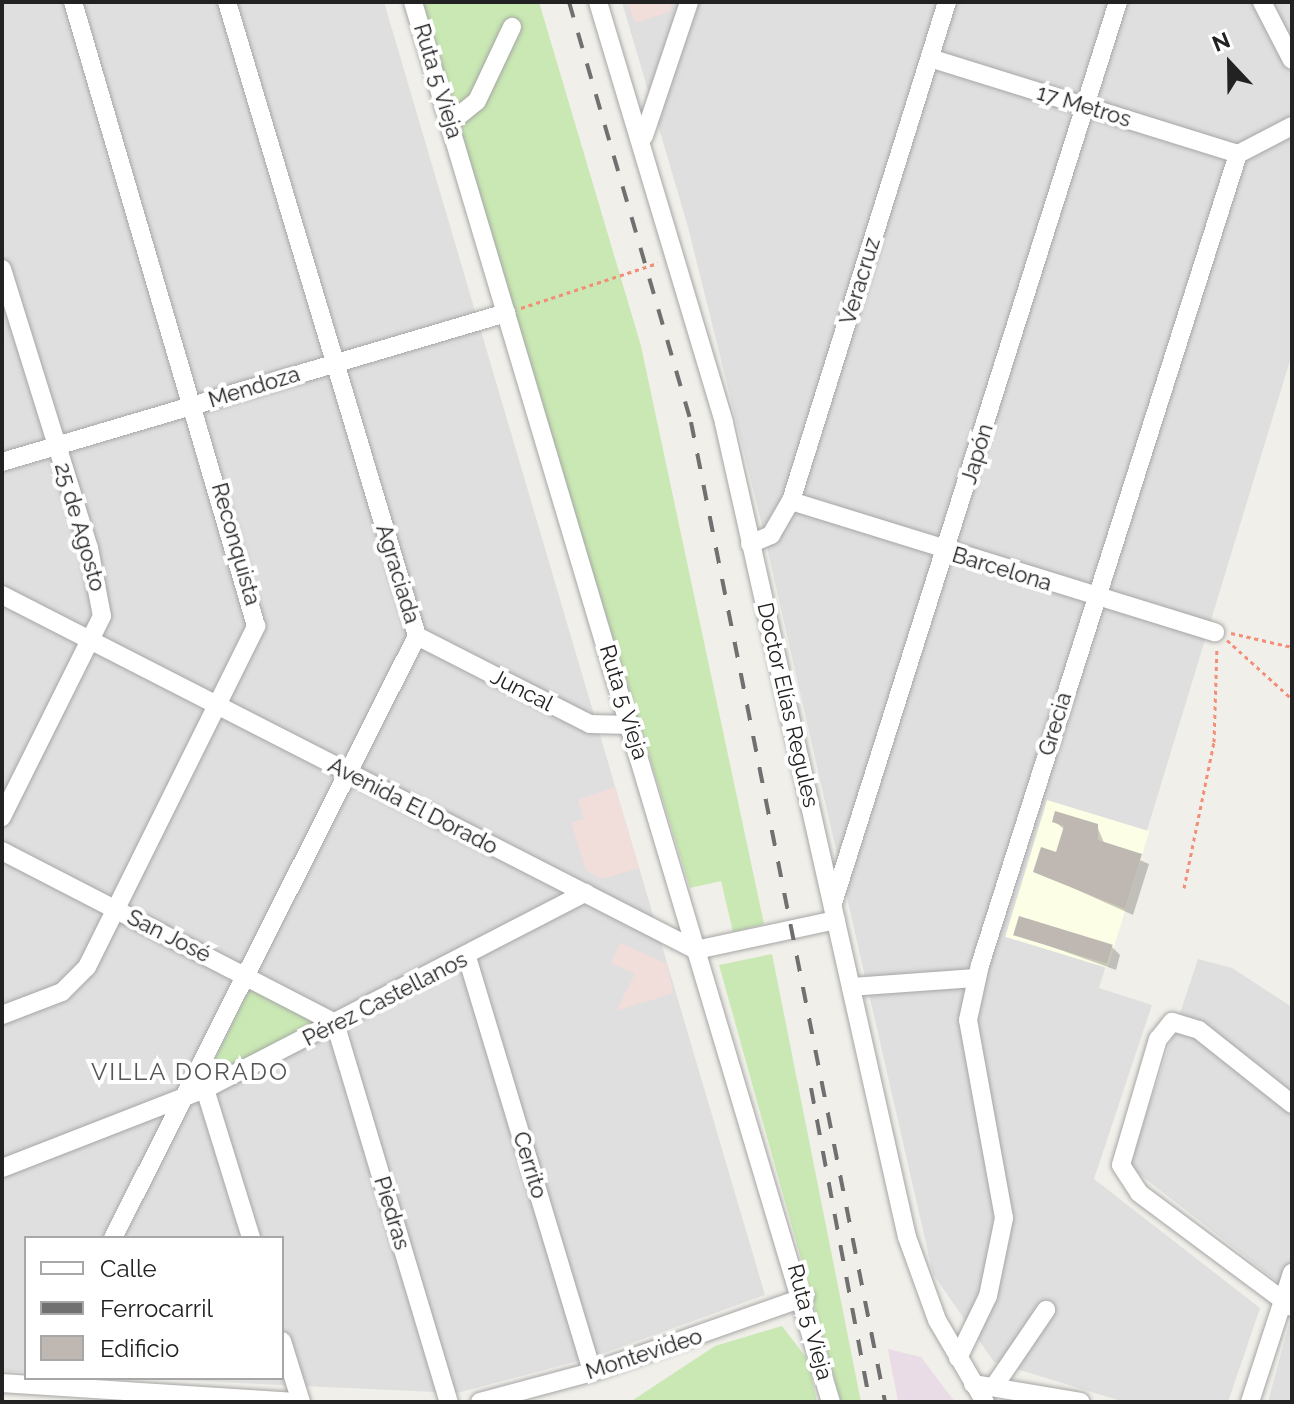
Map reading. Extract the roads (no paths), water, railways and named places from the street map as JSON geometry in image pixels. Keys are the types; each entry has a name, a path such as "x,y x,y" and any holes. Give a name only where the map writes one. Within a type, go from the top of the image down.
{"street":[{"name":"Reconquista","path":"2,1015 70,987 118,910 220,707 254,636 256,612 73,2"},
{"name":"Agraciada","path":"114,1236 417,636 227,2"},
{"name":"Ruta 5 Vieja","path":"413,2 696,950 805,1297 831,1402"},
{"name":"Doctor Elías Regules","path":"598,2 644,136 679,257 750,544 907,1237 958,1358 973,1384 990,1394"},
{"path":"644,136 689,2"},
{"name":"Veracruz","path":"750,544 771,535 791,501 947,2"},
{"name":"Japón","path":"835,912 1118,2"},
{"path":"1262,2 1292,60"},
{"path":"451,122 477,101 512,27"},
{"name":"17 Metros","path":"930,58 1238,154"},
{"path":"1238,154 1292,126"},
{"name":"Grecia","path":"958,1358 988,1296 1004,1218 968,1020 977,978 1093,597 1238,154"},
{"name":"25 de Agosto","path":"2,269 101,603 101,629 2,817"},
{"name":"Mendoza","path":"2,462 506,313"},
{"name":"Barcelona","path":"791,501 946,552 1215,632"},
{"name":"Avenida El Dorado","path":"2,595 696,950"},
{"name":"Juncal","path":"417,636 590,724 631,725"},
{"name":"San José","path":"2,851 335,1023"},
{"name":"Pérez Castellanos","path":"2,1168 205,1089 467,957 585,893"},
{"path":"696,950 835,912"},
{"name":"Cerrito","path":"467,957 592,1372"},
{"path":"851,987 977,978"},
{"path":"1287,1305 1126,1176 1123,1156 1154,1054 1172,1022 1199,1030 1292,1104"},
{"name":"Piedras","path":"335,1023 449,1402"},
{"path":"205,1089 250,1236"},
{"path":"1250,1402 1287,1305 1292,1273"},
{"name":"Montevideo","path":"480,1402 592,1372 805,1297"},
{"path":"1046,1310 990,1394 1081,1402"},
{"path":"284,1347 301,1402"},
{"path":"2,1383 41,1382 294,1402"}],"railway":[{"path":"569,2 691,422 885,1402"},
{"path":"811,1088 870,1402"}],"district":[{"name":"VILLA DORADO","path":"190,1072"}]}
